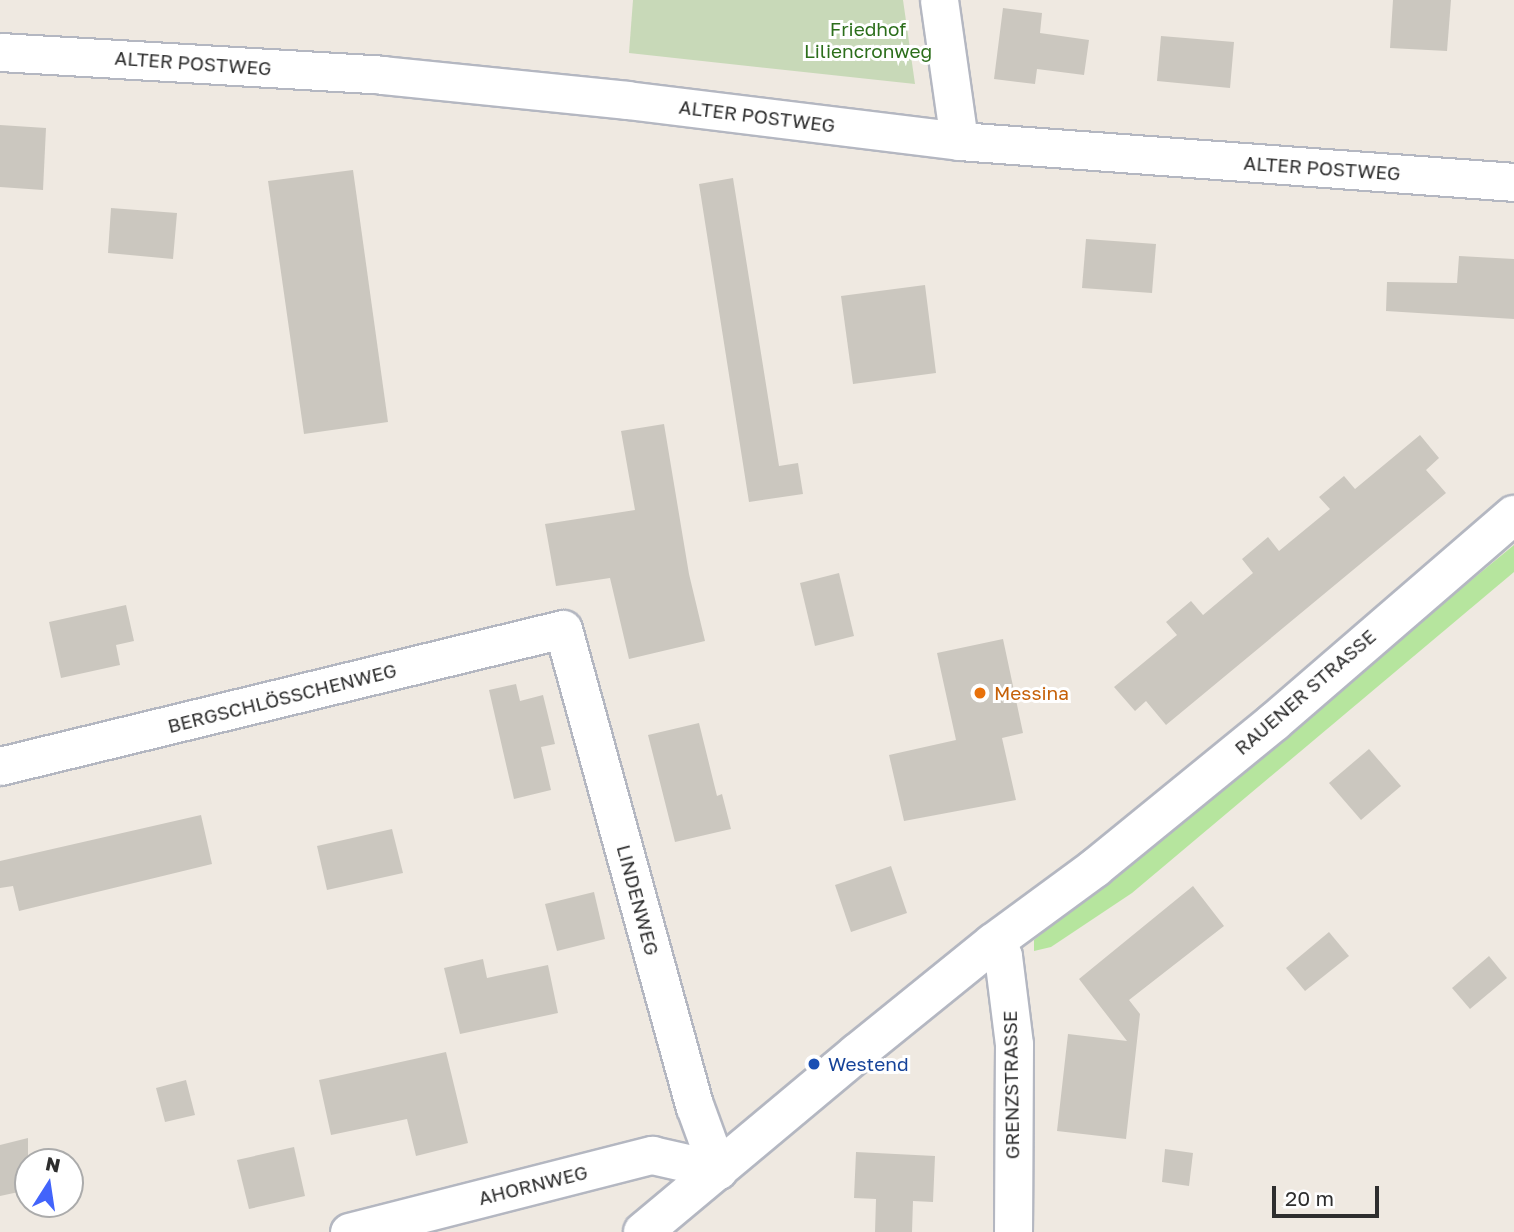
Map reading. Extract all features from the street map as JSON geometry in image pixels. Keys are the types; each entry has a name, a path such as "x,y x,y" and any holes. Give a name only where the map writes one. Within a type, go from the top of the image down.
{"main road":[{"name":"RAUENER STRASSE","path":"993,943 1095,867 1274,722 1514,515"},
{"path":"643,1232 993,943"}],"street":[{"path":"939,0 959,141"},
{"name":"ALTER POSTWEG","path":"0,52 382,75 627,100 959,141 1514,183"},
{"name":"BERGSCHLÖSSCHENWEG","path":"0,766 564,629"},
{"name":"LINDENWEG","path":"564,629 695,1107 718,1170"},
{"name":"GRENZSTRASSE","path":"993,943 1003,956 1014,1044 1013,1232"},
{"name":"AHORNWEG","path":"349,1232 652,1155 718,1170"}],"green space":[{"name":"Friedhof Liliencronweg","path":"633,0 903,0 915,84 629,53"},
{"path":"1514,545 1514,572 1132,893 1051,947 1034,951 1034,940"}],"building":[{"path":"1393,0 1451,0 1447,51 1390,48"},
{"path":"1003,8 1042,13 1040,33 1089,40 1084,75 1037,69 1035,84 994,79"},
{"path":"1161,36 1234,42 1230,88 1157,81"},
{"path":"0,125 46,128 43,190 0,187"},
{"path":"353,170 388,422 304,434 268,181"},
{"path":"733,178 779,466 798,463 803,494 749,502 699,184"},
{"path":"111,208 177,213 173,259 108,253"},
{"path":"1086,239 1156,244 1152,293 1082,288"},
{"path":"1459,256 1514,259 1514,319 1386,311 1387,282 1457,283"},
{"path":"925,285 936,373 853,384 841,296"},
{"path":"664,424 689,574 705,641 629,659 610,578 556,586 545,524 635,510 621,431"},
{"path":"1420,435 1439,458 1426,470 1446,493 1166,725 1146,701 1135,711 1114,687 1177,635 1166,622 1191,601 1203,615 1253,573 1242,559 1268,537 1279,551 1330,509 1319,497 1344,476 1355,489"},
{"path":"839,573 854,636 815,646 800,583"},
{"path":"126,605 134,641 116,645 120,665 61,678 49,622"},
{"name":"Messina","path":"1003,639 1023,733 1002,738 1016,800 904,821 889,755 956,740 937,653"},
{"path":"516,684 520,701 543,695 555,744 541,747 551,790 514,799 489,690"},
{"path":"699,723 717,796 722,794 731,829 675,842 648,735"},
{"path":"1369,749 1401,786 1361,820 1329,783"},
{"path":"201,815 212,864 19,911 13,886 0,888 0,861"},
{"path":"392,829 403,873 327,890 317,846"},
{"path":"891,866 907,913 851,932 835,885"},
{"path":"1193,886 1224,926 1129,1000 1140,1014 1126,1139 1057,1131 1068,1034 1127,1041 1079,979"},
{"path":"594,892 605,939 557,951 545,904"},
{"path":"1329,932 1349,956 1305,991 1286,968"},
{"path":"1489,956 1507,978 1470,1009 1452,988"},
{"path":"483,959 487,978 548,965 558,1013 460,1034 444,968"},
{"path":"446,1052 468,1143 416,1156 407,1119 331,1135 319,1080"},
{"path":"186,1080 195,1115 165,1122 156,1088"},
{"path":"28,1138 28,1148 14,1148 14,1193 0,1196 0,1145"},
{"path":"294,1147 305,1196 249,1209 237,1160"},
{"path":"1165,1149 1193,1153 1189,1186 1162,1182"},
{"path":"856,1152 935,1156 933,1202 913,1201 912,1232 875,1232 876,1199 854,1198"}],"place":[{"name":"Messina","path":"980,693"},
{"name":"Westend","path":"814,1064"}]}
